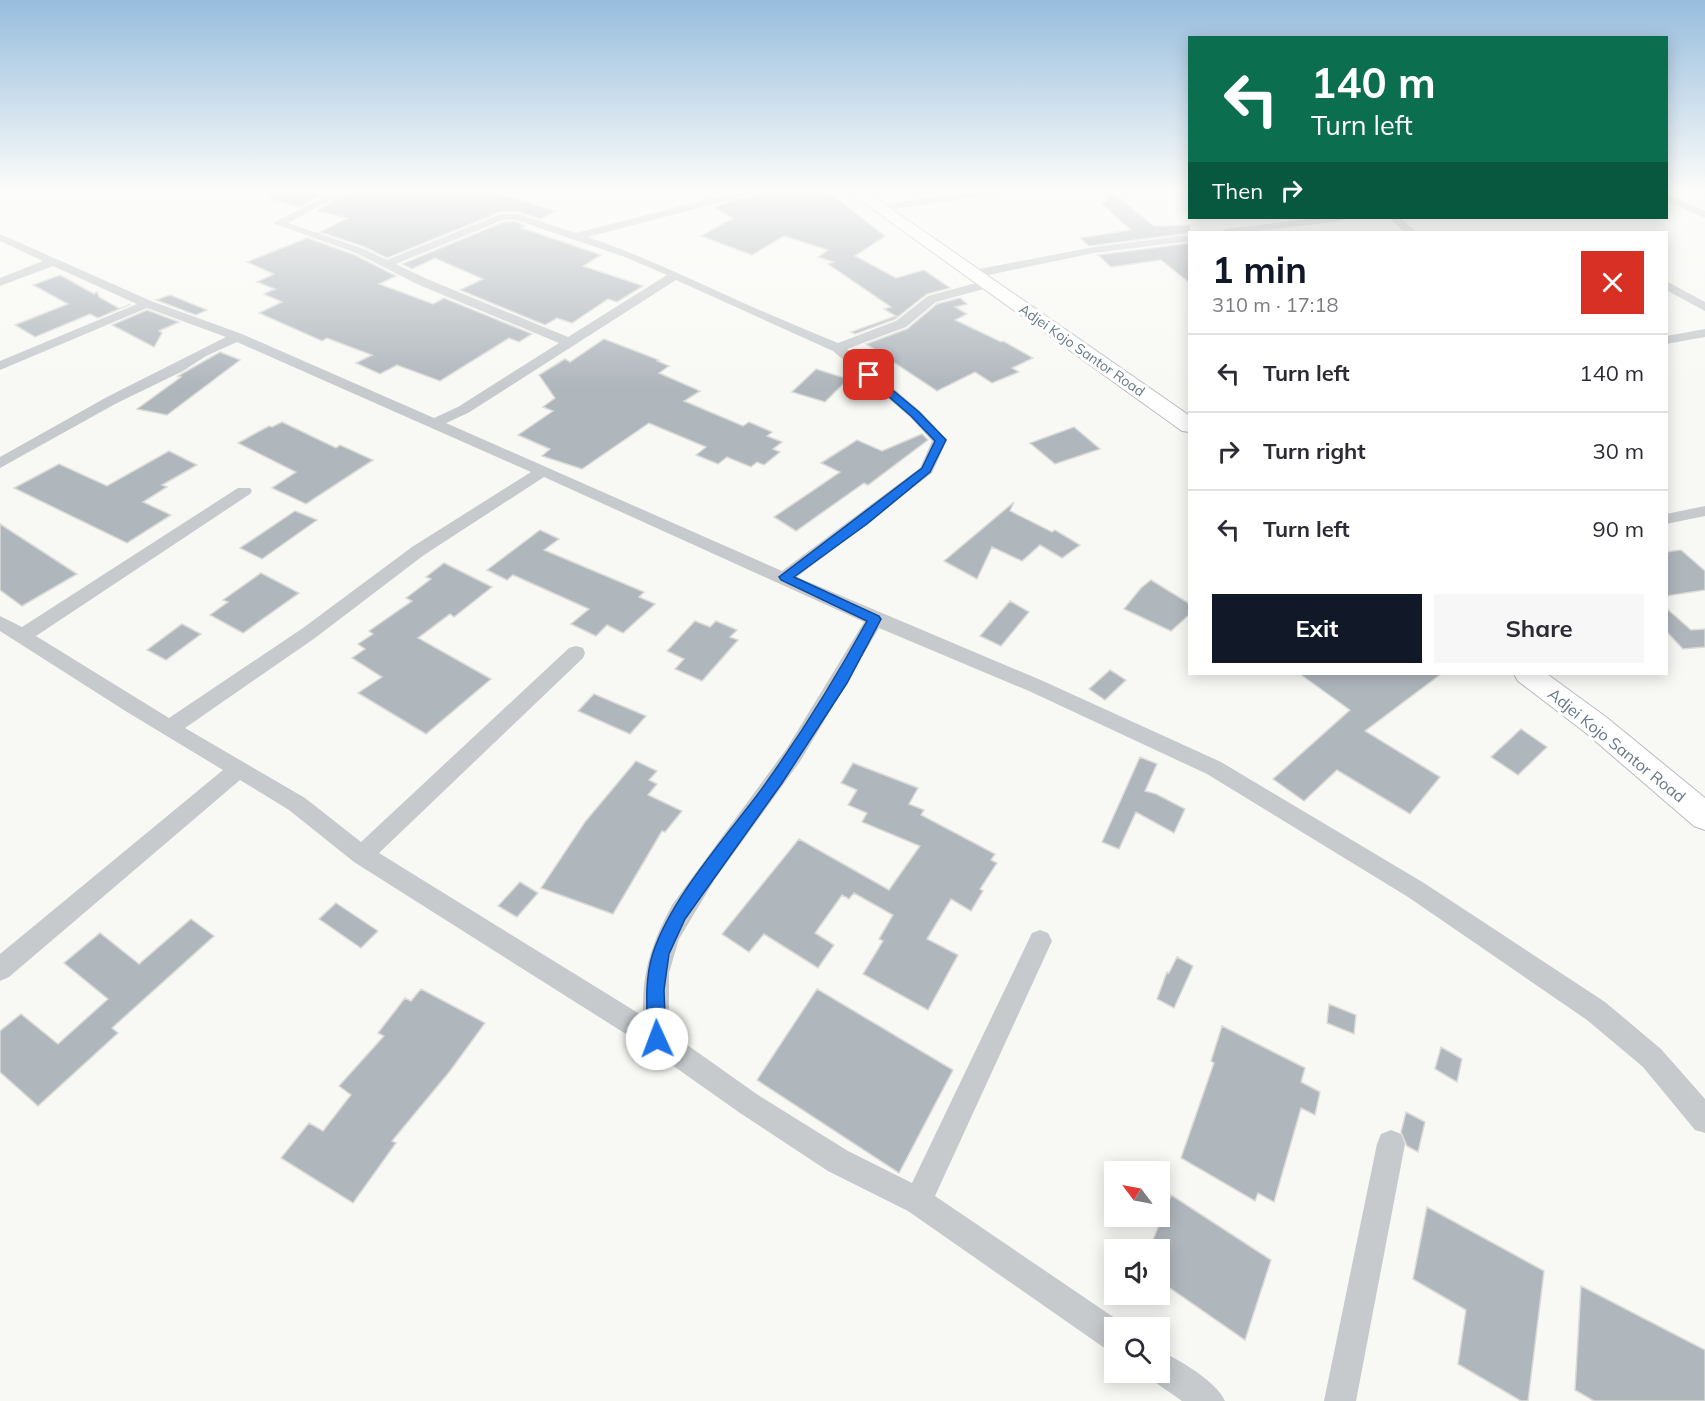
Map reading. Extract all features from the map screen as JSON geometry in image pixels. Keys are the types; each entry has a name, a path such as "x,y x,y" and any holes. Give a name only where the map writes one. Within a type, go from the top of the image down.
{"street":[{"path":"41,257 147,304 237,337 435,423 875,619 1036,686 1214,768 1312,825 1416,890 1596,1011 1652,1058 1705,1120"},
{"path":"373,257 568,342"},
{"path":"387,264 404,257"},
{"path":"632,257 838,348 915,414 940,440 927,470 839,539 785,577"},
{"name":"Adjei Kojo Santor Road","path":"949,257 1188,424"},
{"path":"838,348 911,319 932,299 980,279 1065,257"},
{"path":"0,282 54,261"},
{"path":"435,423 463,410 676,275"},
{"path":"1668,286 1705,307"},
{"path":"0,366 147,304"},
{"path":"1668,340 1705,333"},
{"path":"0,463 112,400 178,368 201,353 237,337"},
{"path":"170,728 309,633 418,551 543,471"},
{"path":"23,636 244,491"},
{"path":"1668,519 1705,511"},
{"path":"657,1039 655,990 660,954 679,914 777,779 842,680 875,619"},
{"path":"0,622 297,804 362,855 657,1039 749,1104 838,1161 918,1201 1104,1329"},
{"path":"362,855 576,653"},
{"name":"Adjei Kojo Santor Road","path":"1529,675 1596,725 1705,817"},
{"path":"0,969 239,769"},
{"path":"918,1201 1040,941"},
{"path":"1340,1401 1390,1144"},
{"path":"1170,1374 1209,1401"}],"building":[{"path":"259,257 360,257 396,276 379,284 433,304 444,298 532,334 519,342 509,338 440,381 397,365 380,374 356,363 372,355 327,338 322,341 259,313 282,302 264,294 275,289 257,282 274,274 247,262"},
{"path":"418,257 597,257 583,266 643,286 617,302 608,299 572,323 557,318 545,325 460,290 483,279 435,258 412,269 402,264"},
{"path":"819,257 858,257 896,278 924,270 950,288 927,294 895,319 855,334 851,332 896,316 884,309 891,307 828,264 834,262"},
{"path":"1101,257 1188,257 1188,281 1161,260 1111,267"},
{"path":"60,275 94,294 97,292 99,297 120,309 98,318 90,314 35,337 15,325 68,304 33,285"},
{"path":"170,295 207,310 196,315 156,300"},
{"path":"960,298 967,304 955,307 967,314 955,320 1003,341 1033,358 1012,368 1019,372 992,383 975,372 937,391 866,344 907,329 937,304"},
{"path":"147,310 179,322 159,331 162,333 154,347 112,325"},
{"path":"604,339 659,360 657,361 669,366 659,373 700,391 684,401 743,426 749,422 772,432 767,436 782,442 773,449 780,452 764,465 757,462 751,467 727,457 718,464 696,455 706,447 649,423 582,469 542,456 550,449 518,435 553,411 543,407 555,398 539,375 565,359 570,362"},
{"path":"220,352 240,360 167,415 137,409 181,377 178,376"},
{"path":"816,369 848,379 825,402 792,392"},
{"path":"282,422 336,448 340,445 373,460 306,504 272,488 296,472 238,443 269,426 272,427"},
{"path":"1074,427 1100,449 1055,464 1030,443"},
{"path":"922,434 928,440 868,485 864,483 796,531 774,517 840,472 821,463 857,440 882,451"},
{"path":"169,451 197,465 162,485 167,487 143,502 171,515 127,543 14,488 59,464 107,486"},
{"path":"1014,502 1010,511 1052,532 1055,530 1080,545 1062,558 1040,545 1022,561 992,547 977,579 944,561"},
{"path":"295,511 317,520 262,559 240,548"},
{"path":"0,524 77,574 22,606 0,590"},
{"path":"540,530 559,539 544,550 644,592 639,597 655,604 623,633 607,625 596,636 571,624 589,609 513,575 507,580 487,570"},
{"path":"1681,550 1705,571 1705,590 1668,596 1668,552"},
{"path":"444,563 492,587 454,617 450,614 418,638 491,679 426,734 358,693 382,677 352,658 365,649 358,644 373,634 369,631 412,601 406,598 431,579 426,577"},
{"path":"261,573 299,593 243,633 210,615 228,602 223,600"},
{"path":"1151,580 1188,603 1188,616 1171,631 1124,609 1141,588"},
{"path":"1010,601 1029,612 1001,646 980,636"},
{"path":"1668,610 1691,630 1705,629 1705,647 1683,649 1668,633"},
{"path":"695,621 710,627 716,621 737,630 730,637 738,640 702,681 675,669 684,659 667,651"},
{"path":"182,624 201,634 166,660 147,650"},
{"path":"1110,670 1126,680 1105,700 1089,689"},
{"path":"1301,675 1440,675 1365,731 1440,777 1410,814 1337,770 1304,801 1273,779 1350,710"},
{"path":"594,694 646,716 630,734 578,711"},
{"path":"1521,729 1547,747 1518,775 1491,757"},
{"path":"1140,757 1157,764 1145,791 1185,809 1174,833 1136,812 1119,849 1102,842"},
{"path":"636,761 657,771 649,780 657,784 648,795 682,811 665,832 662,831 613,914 541,888 585,822"},
{"path":"853,763 918,788 909,804 924,810 921,815 995,854 991,860 997,863 980,889 983,891 971,911 951,899 927,939 958,955 928,1010 863,974 883,941 879,939 893,915 854,893 849,899 842,895 815,933 834,945 818,968 764,934 749,952 722,934 799,839 889,890 920,846 862,822 867,813 848,805 857,790 841,783"},
{"path":"520,882 538,893 517,917 498,906"},
{"path":"336,903 378,931 361,948 319,919"},
{"path":"191,919 214,936 112,1028 118,1033 38,1106 0,1072 0,1031 21,1014 58,1044 108,999 64,963 100,933 139,964"},
{"path":"1177,957 1193,966 1174,1008 1157,999 1167,972 1169,973"},
{"path":"421,989 485,1023 450,1071 392,1141 396,1143 353,1203 281,1158 309,1123 323,1131 351,1095 339,1086 384,1036 378,1033 405,998 411,1001"},
{"path":"817,989 953,1070 899,1173 757,1080"},
{"path":"1329,1004 1356,1015 1354,1034 1327,1023"},
{"path":"1222,1026 1305,1068 1301,1082 1320,1092 1315,1115 1301,1108 1274,1202 1258,1193 1255,1201 1181,1158 1214,1063 1211,1061"},
{"path":"1441,1047 1462,1059 1457,1082 1435,1069"},
{"path":"1406,1112 1425,1122 1418,1152 1407,1146 1401,1132"},
{"path":"1171,1195 1271,1260 1245,1340 1170,1288 1170,1239 1153,1239 1158,1227 1170,1227"},
{"path":"1427,1207 1544,1271 1528,1401 1521,1401 1458,1364 1466,1310 1413,1279"},
{"path":"1581,1286 1705,1350 1705,1401 1594,1401 1575,1390"}],"route":[{"path":"657,1039 655,990 660,954 679,914 777,779 842,680 875,619 785,577 830,546 927,470 940,440 915,414 869,375"}]}
